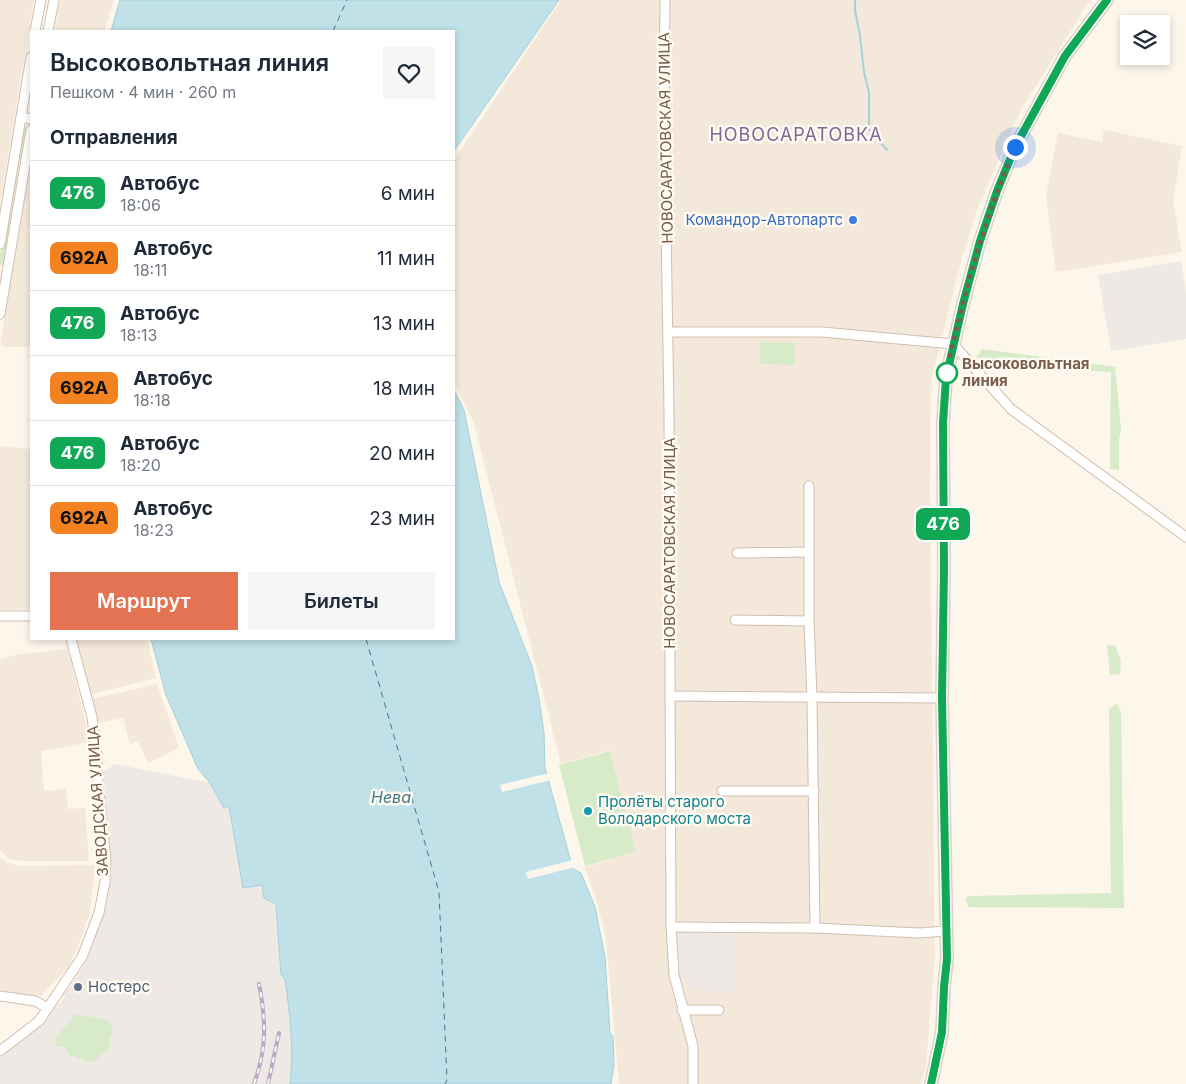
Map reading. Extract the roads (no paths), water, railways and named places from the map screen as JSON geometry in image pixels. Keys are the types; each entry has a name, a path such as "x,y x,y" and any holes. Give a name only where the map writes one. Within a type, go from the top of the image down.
{"main road":[{"path":"931,1084 942,1032 947,959 942,698 944,569 943,423 946,378 980,241 997,191 1015,147 1065,56 1108,0"}],"street":[{"path":"36,30 40,0"},
{"path":"48,30 54,0"},
{"name":"НОВОСАРАТОВСКАЯ УЛИЦА","path":"665,0 664,103 668,332 671,927 674,975 693,1046 693,1084"},
{"path":"0,244 30,62"},
{"path":"21,117 30,119"},
{"path":"0,314 30,136"},
{"path":"668,332 822,332 954,344 1011,409 1186,537"},
{"path":"809,486 809,621 814,791 815,928"},
{"path":"737,553 809,552"},
{"path":"0,616 30,616"},
{"path":"735,620 809,621"},
{"name":"ЗАВОДСКАЯ УЛИЦА","path":"0,1050 39,1021 82,958 99,913 106,868 97,756 92,717 72,640"},
{"path":"671,696 942,698"},
{"path":"722,791 814,791"},
{"path":"671,927 815,928 919,933 946,931"},
{"path":"0,996 35,1001 48,1008"},
{"path":"682,1010 719,1010"}],"water":[{"path":"120,0 559,0 455,150 455,30 111,30"},
{"name":"Нева","path":"455,392 464,410 499,582 532,666 544,733 545,768 573,869 581,873 595,907 605,957 610,1033 613,1036 614,1065 611,1084 290,1084 291,1032 285,979 281,975 276,904 264,898 262,885 243,888 229,806 224,808 210,783 198,769 166,695 151,640 455,640"}],"waterway":[{"path":"855,0 864,72 869,93 869,129 887,150"}],"railway":[{"path":"254,1084 261,1058 264,1034 259,984"},
{"path":"268,1084 279,1033"}],"place":[{"name":"Командор-Автопартс","path":"853,220"},
{"name":"Высоковольтная линия","path":"947,373"},
{"name":"Пролёты старого Володарского моста","path":"588,811"},
{"name":"Ностерс","path":"78,987"}],"district":[{"name":"НОВОСАРАТОВКА","path":"796,135"}]}
